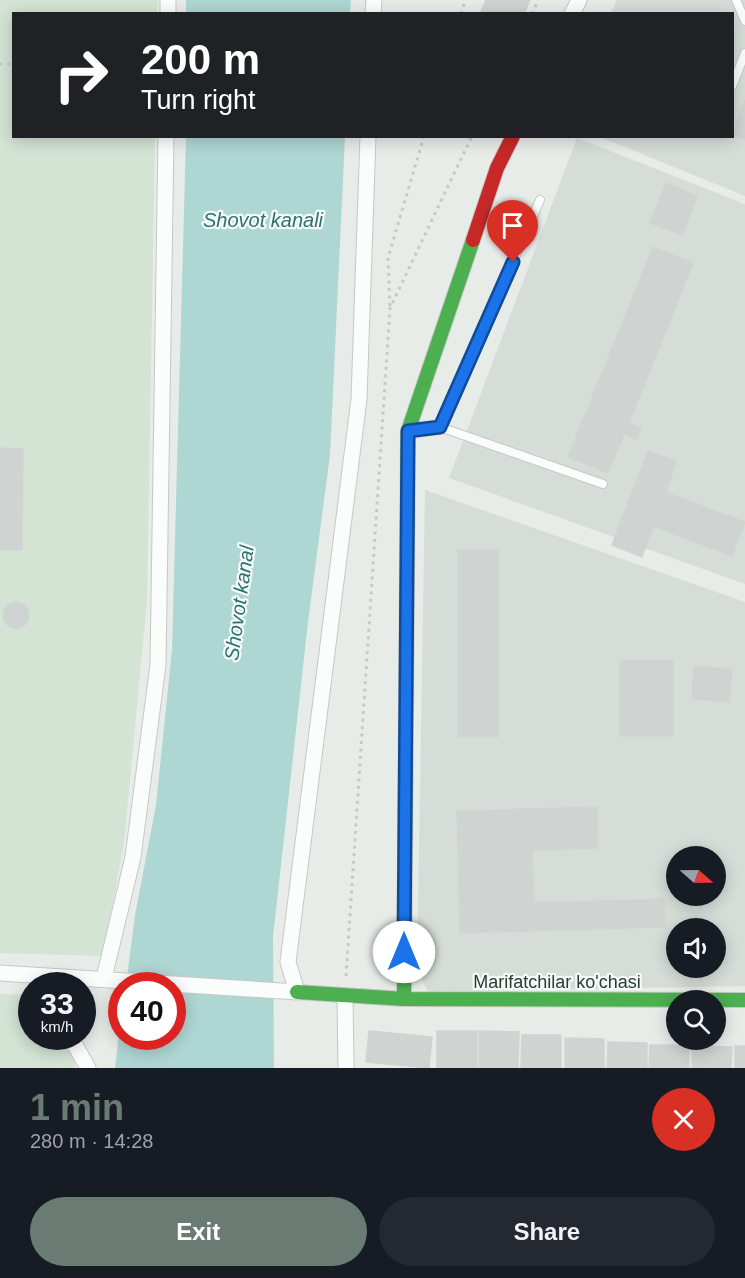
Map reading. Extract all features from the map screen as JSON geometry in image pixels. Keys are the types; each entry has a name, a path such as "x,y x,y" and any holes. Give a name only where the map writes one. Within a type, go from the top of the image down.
{"street":[{"path":"104,978 133,857 158,665 166,138"},
{"path":"96,978 297,992 288,962 359,399 368,138"},
{"path":"404,999 408,431 497,168 512,138"},
{"path":"0,973 18,976"},
{"name":"Marifatchilar ko'chasi","path":"297,992 404,999 745,1000"},
{"path":"345,996 346,1068"},
{"path":"77,1050 88,1068"}],"lane":[{"path":"736,0 745,21"},
{"path":"734,81 745,53"},
{"path":"440,427 540,200"},
{"path":"408,431 440,427 603,484"}],"path":[{"path":"345,996 390,308 388,258 423,138"},
{"path":"390,308 471,138"}],"shaded area":[{"path":"617,0 745,0 745,196 602,138 734,138 734,12 611,12"},
{"path":"577,138 745,204 745,584 449,478"},
{"path":"425,490 745,602 745,986 428,992 417,970"}],"green space":[{"path":"0,0 158,0 157,12 12,12 12,138 155,138 147,600 124,843 103,956 0,953"},
{"path":"0,994 18,995 18,1050 74,1050 75,1068 0,1068"}],"water":[{"path":"186,0 351,0 350,12 186,12"},
{"name":"Shovot kanali","path":"186,138 345,138 330,455 308,622 273,937 274,1068 115,1068 117,1050 186,1050 186,972 128,972 135,915 156,805 172,650"}],"building":[{"path":"486,0 530,0 525,12 481,12"},
{"path":"745,100 745,140 734,136 734,130"},
{"path":"666,183 697,196 682,235 650,223"},
{"path":"653,247 693,263 629,423 641,428 637,439 624,434 608,473 568,457"},
{"path":"0,448 23,449 22,550 0,550"},
{"path":"648,451 677,461 665,492 745,522 732,556 653,526 642,557 612,545"},
{"path":"458,550 498,550 498,737 458,737"},
{"path":"16,602 25,606 29,615 25,624 16,628 7,624 3,615 7,606"},
{"path":"620,661 673,661 673,736 620,736"},
{"path":"694,666 732,669 729,702 692,699"},
{"path":"597,807 598,848 532,850 534,903 664,899 665,927 460,933 457,811"},
{"path":"369,1031 432,1037 429,1068 366,1062"},
{"path":"437,1031 477,1031 477,1068 437,1068"},
{"path":"479,1031 519,1032 518,1068 479,1068"},
{"path":"522,1035 561,1035 561,1068 521,1068"},
{"path":"565,1038 604,1039 604,1068 565,1068"},
{"path":"608,1042 647,1043 647,1068 607,1068"},
{"path":"650,1045 666,1045 666,1050 689,1050 689,1068 649,1068"},
{"path":"735,1046 745,1046 745,1068 735,1068"},
{"path":"726,1047 732,1047 731,1068 692,1068 692,1050 726,1050"}],"traffic: fast":[{"path":"404,999 408,431 473,240"},
{"path":"297,992 404,999 745,1000"}],"traffic: jam":[{"path":"473,240 497,168 512,138"}],"route":[{"path":"404,952 408,431 440,427 513,262"}],"water label":[{"name":"Shovot kanal","path":"239,603"}]}
